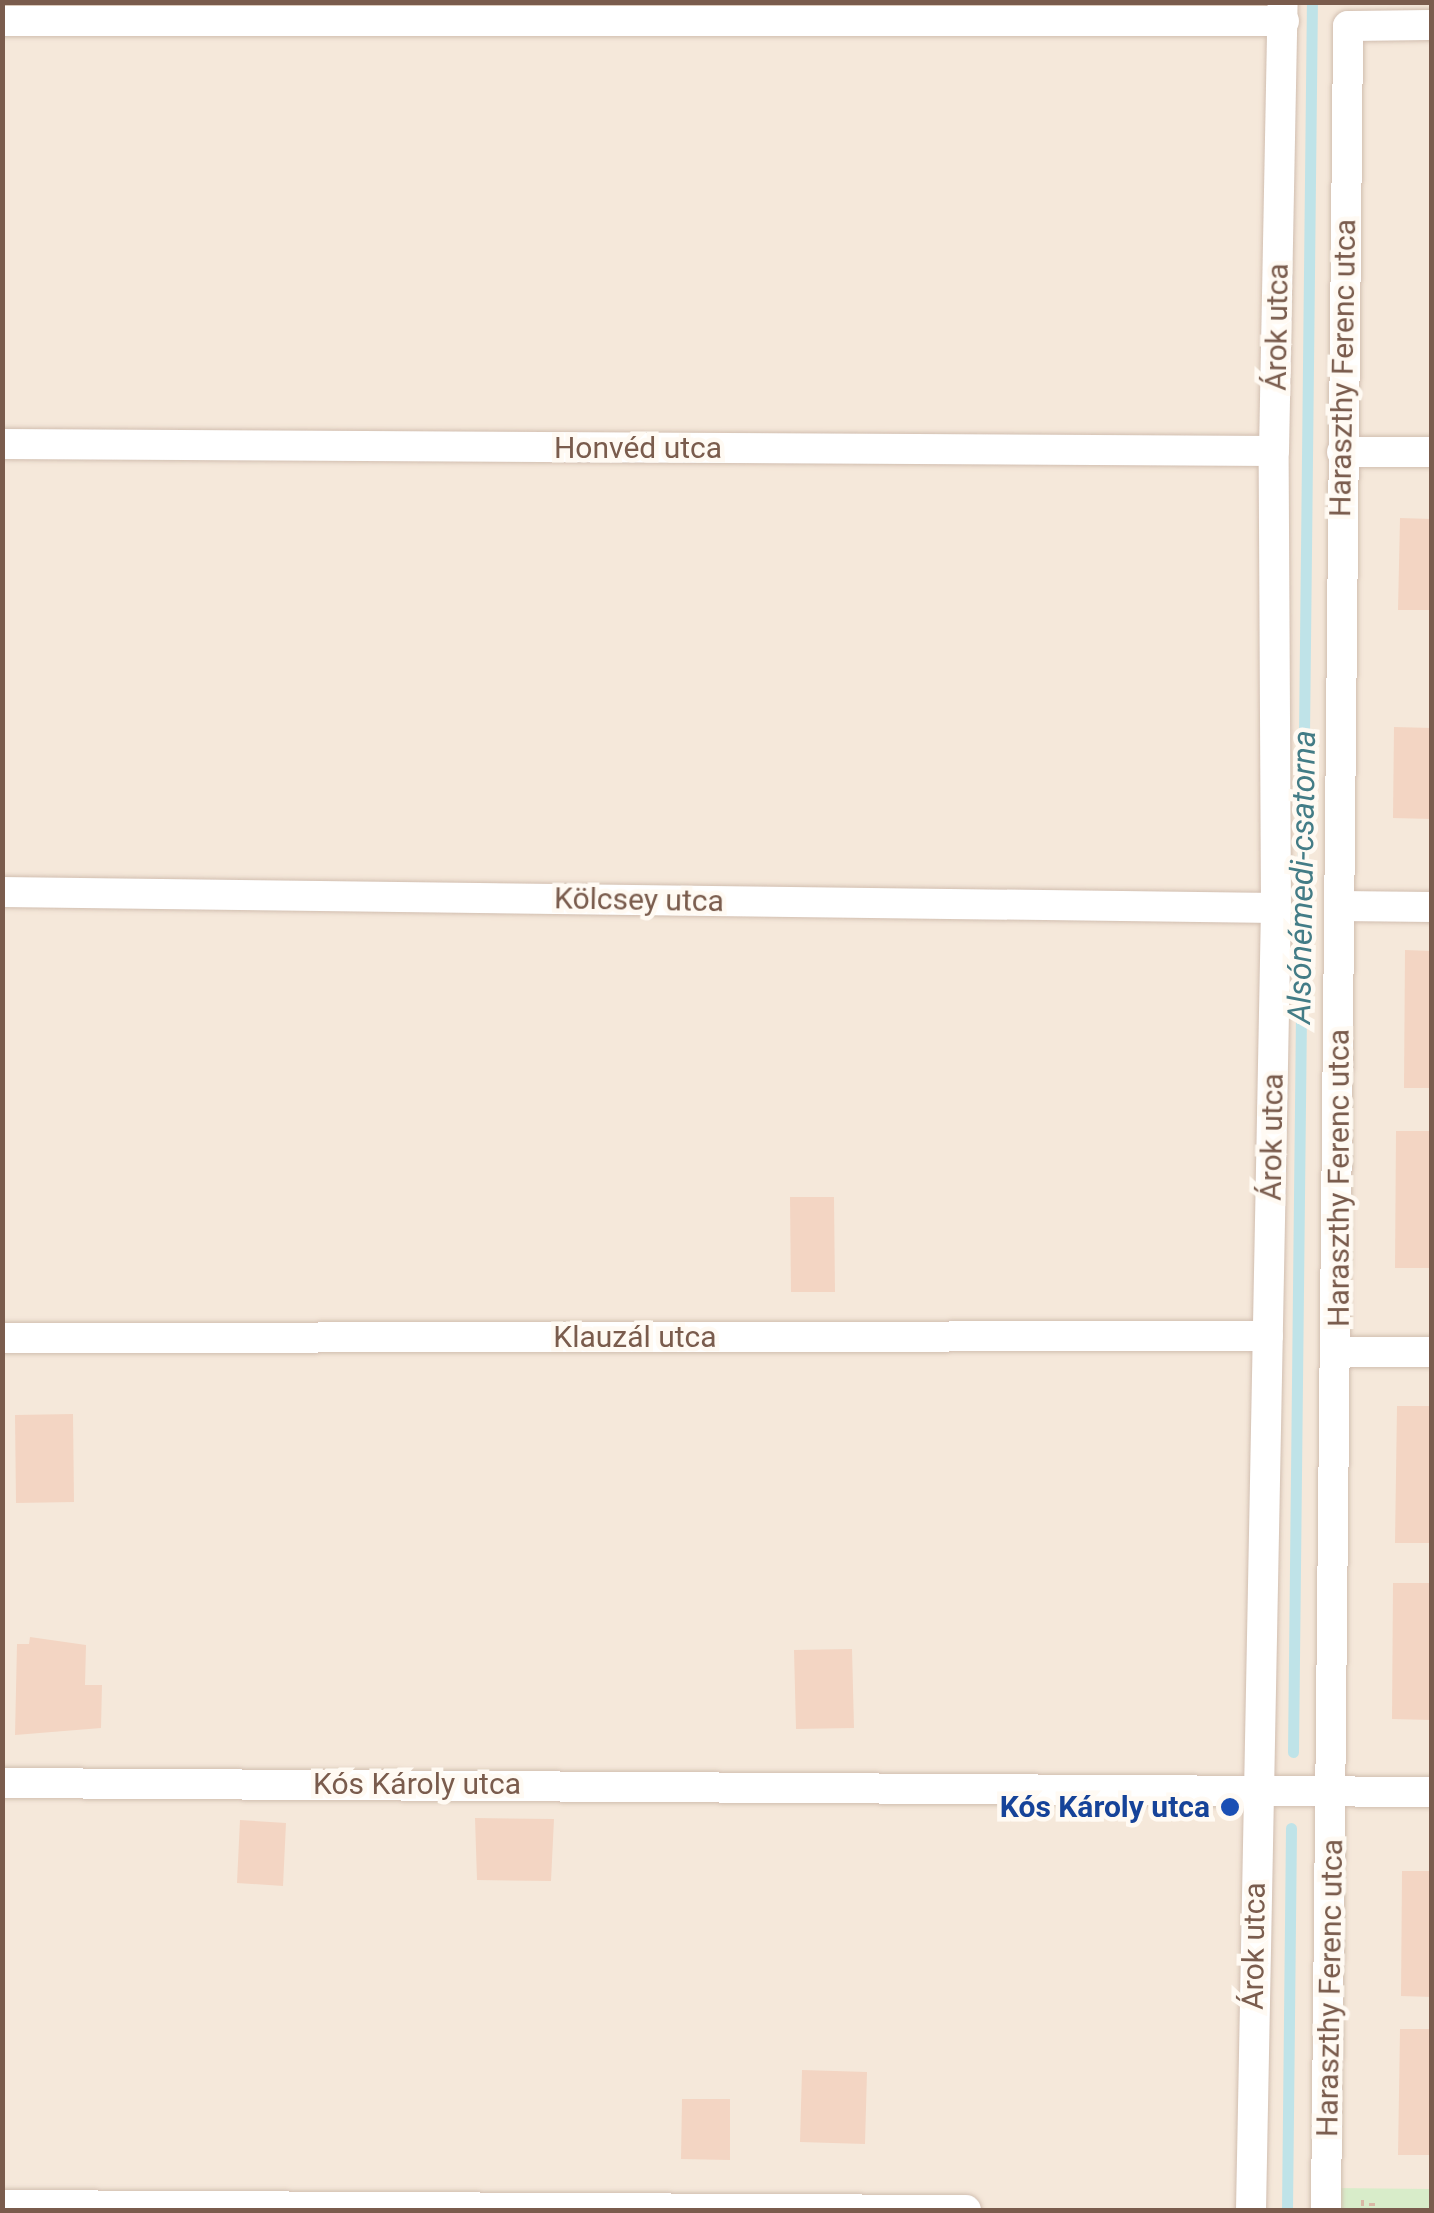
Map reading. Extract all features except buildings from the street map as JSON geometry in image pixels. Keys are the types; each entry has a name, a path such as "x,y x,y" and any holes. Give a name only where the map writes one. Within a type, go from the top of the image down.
{"street":[{"path":"2,21 1284,12"},
{"name":"Árok utca","path":"1251,2210 1256,1787 1276,908 1274,451 1284,12"},
{"name":"Haraszthy Ferenc utca","path":"1326,2210 1339,1352 1342,452 1348,26 1432,25"},
{"name":"Honvéd utca","path":"2,444 1274,451"},
{"path":"1342,452 1432,452"},
{"name":"Kölcsey utca","path":"2,892 1276,908"},
{"path":"1340,906 1432,907"},
{"name":"Klauzál utca","path":"2,1338 1268,1336"},
{"path":"1339,1352 1432,1352"},
{"name":"Kós Károly utca","path":"2,1783 1256,1787 1432,1792"},
{"path":"2,2205 966,2210"}],"shaded area":[{"path":"3,3 1431,3 1431,2210 3,2210"}],"green space":[{"path":"1335,2188 1431,2189 1431,2210 1335,2210"}],"waterway":[{"name":"Alsónémedi-csatorna","path":"1293,1752 1312,2"},
{"path":"1287,2210 1291,1828"}],"place":[{"name":"Kós Károly utca","path":"1230,1807"}]}
